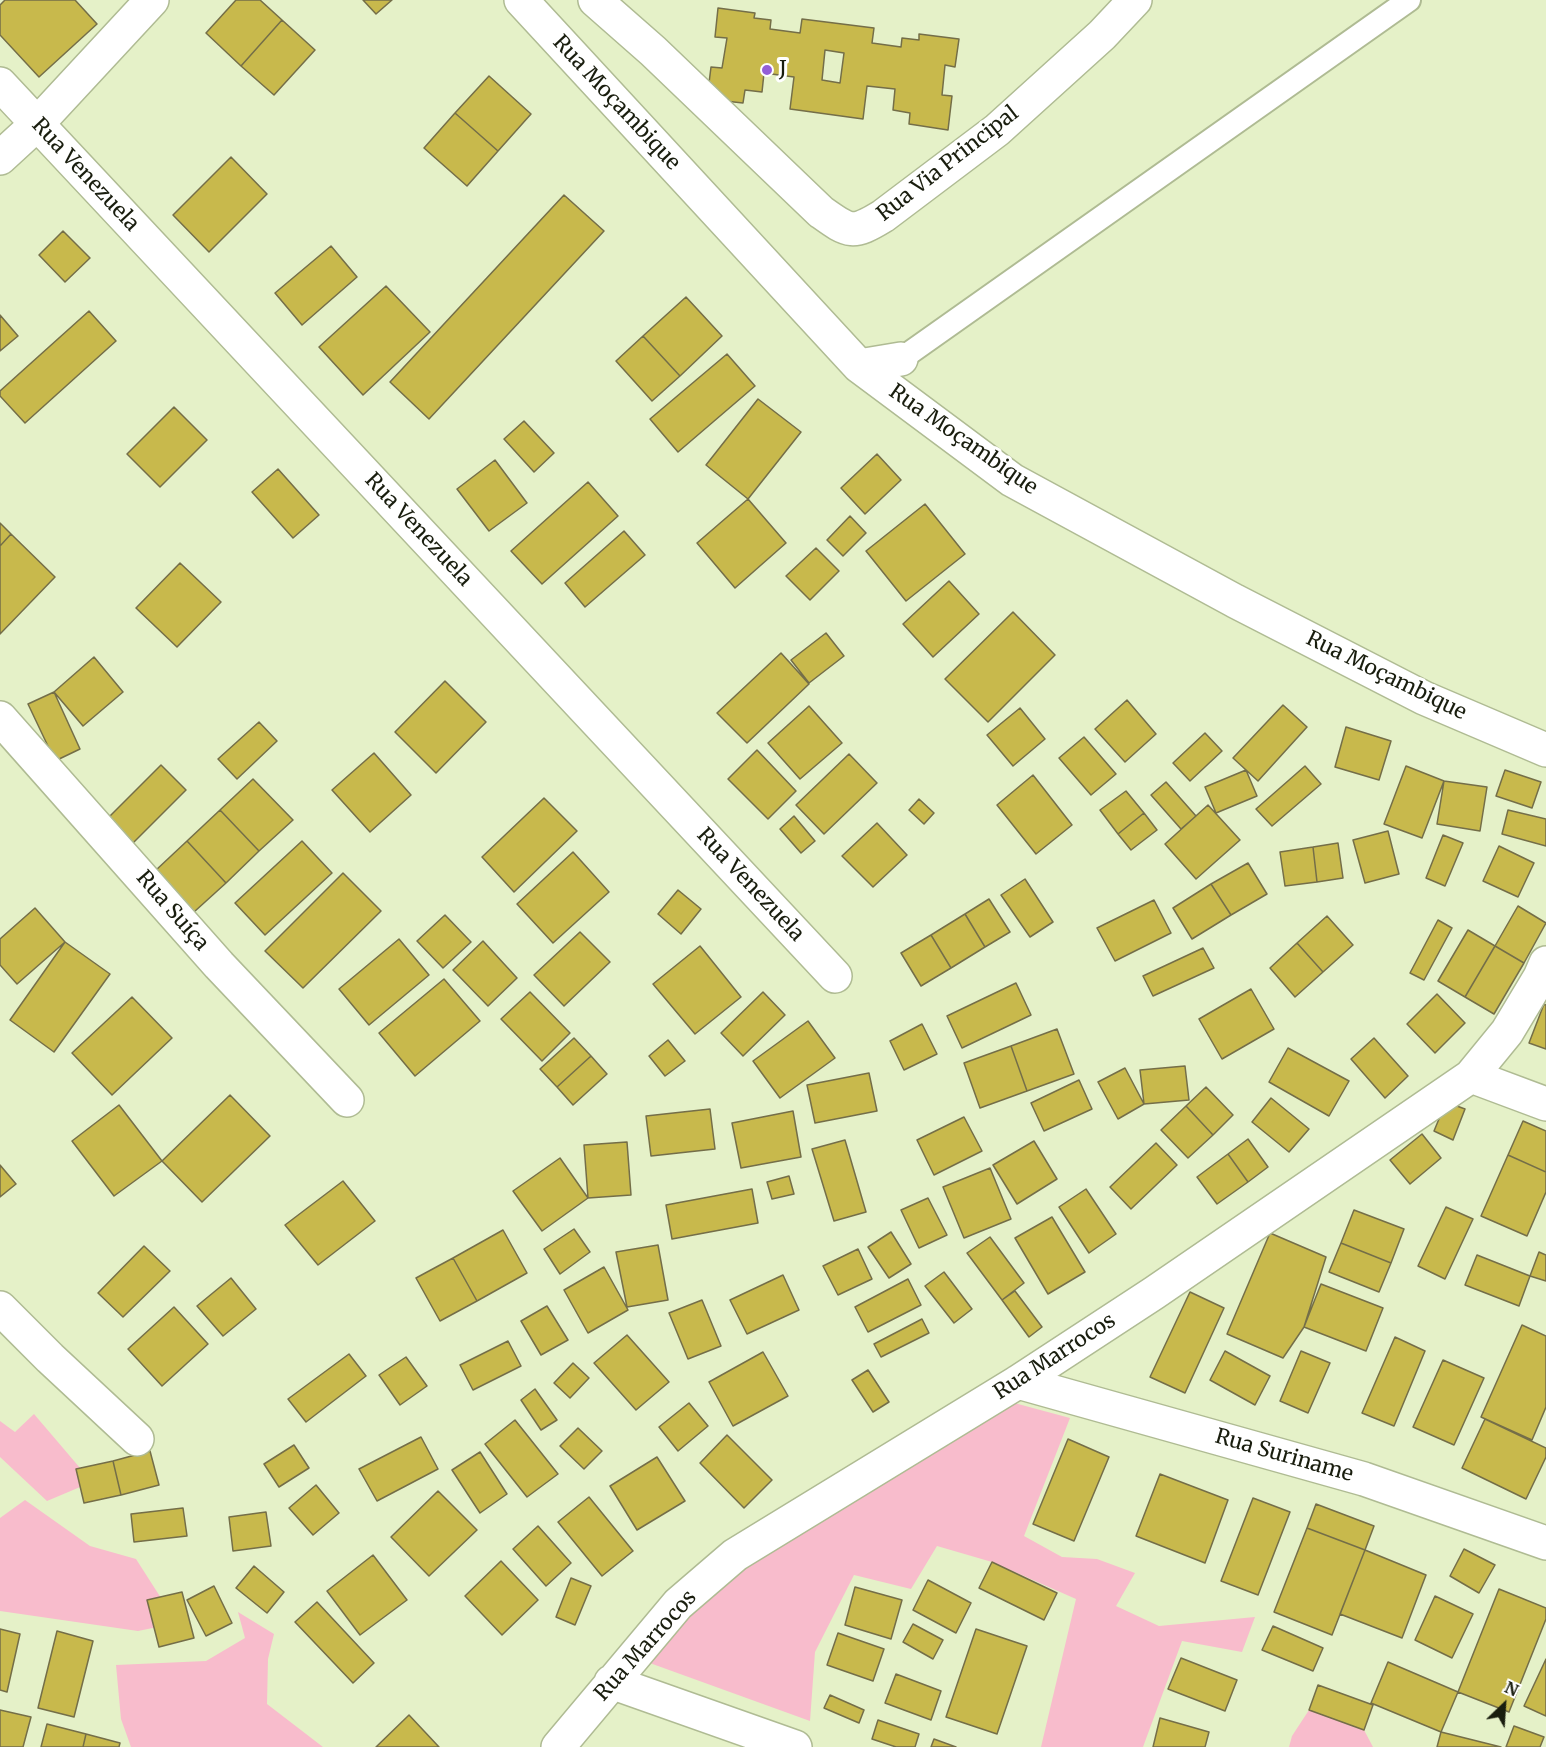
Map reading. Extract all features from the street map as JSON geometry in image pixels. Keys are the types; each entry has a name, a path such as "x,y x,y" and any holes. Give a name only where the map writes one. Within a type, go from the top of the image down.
{"street":[{"path":"0,158 37,124 152,0"},
{"name":"Rua Moçambique","path":"521,0 859,366 1012,480 1235,601 1424,698 1546,750"},
{"name":"Rua Via Principal","path":"595,0 653,51 821,212 842,227 853,230 866,227 882,216 997,130 1102,35 1135,0"},
{"name":"Rua Venezuela","path":"0,84 835,976"},
{"path":"859,366 901,359"},
{"name":"Rua Suíça","path":"0,718 219,965 347,1100"},
{"name":"Rua Marrocos","path":"558,1747 678,1604 735,1555 1018,1382 1154,1293 1471,1076 1508,1032 1546,963"},
{"path":"1471,1076 1546,1104"},
{"path":"0,1308 137,1439"},
{"name":"Rua Suriname","path":"1018,1382 1364,1479 1546,1543"},
{"path":"611,1682 795,1747"}],"lane":[{"path":"901,359 1409,0"}],"shaded area":[{"path":"992,1397 1070,1418 1024,1536 1062,1557 1097,1559 1135,1573 1116,1606 1159,1626 1255,1617 1242,1652 1182,1641 1143,1747 1041,1747 1076,1599 992,1562 937,1546 911,1589 854,1575 815,1652 810,1721 647,1662 722,1580"},
{"path":"34,1414 92,1482 47,1501 0,1457 0,1421 15,1432"},
{"path":"25,1500 90,1546 136,1559 177,1623 138,1631 0,1611 0,1518"},
{"path":"238,1612 274,1634 268,1659 267,1704 323,1747 131,1747 121,1719 116,1665 206,1661 245,1638"},
{"path":"1309,1710 1364,1730 1373,1747 1289,1747 1292,1736"}],"building":[{"path":"5,0 75,0 97,24 39,77 0,35 0,5"},
{"path":"236,0 260,0 282,20 241,66 206,33"},
{"path":"363,0 392,0 376,14"},
{"name":"J","path":"718,8 755,13 754,18 771,20 770,29 800,33 802,19 874,28 872,43 901,47 902,38 919,40 919,34 959,39 955,67 945,65 942,95 952,96 948,130 909,124 910,113 893,110 895,89 867,86 863,119 790,109 794,77 764,73 762,92 745,90 743,103 707,99 711,67 722,68 727,38 715,37","holes":["825,50 844,53 840,83 822,80"]},
{"path":"282,20 315,50 274,95 241,66"},
{"path":"489,76 531,114 498,151 455,113"},
{"path":"455,113 498,151 467,186 424,148"},
{"path":"231,157 267,194 209,252 173,215"},
{"path":"564,195 604,231 429,419 390,382"},
{"path":"63,231 90,258 65,282 39,255"},
{"path":"331,246 357,277 302,325 275,293"},
{"path":"386,286 430,332 363,395 319,347"},
{"path":"686,297 722,336 680,376 643,336"},
{"path":"89,311 116,341 25,423 0,396 0,391"},
{"path":"0,315 18,336 0,351"},
{"path":"643,336 680,376 652,401 616,361"},
{"path":"727,354 755,386 678,452 650,419"},
{"path":"758,399 801,432 748,499 706,465"},
{"path":"174,407 207,440 160,487 127,454"},
{"path":"524,421 554,453 534,472 504,439"},
{"path":"877,454 901,480 865,514 841,488"},
{"path":"495,460 527,503 489,531 457,489"},
{"path":"278,469 319,515 293,538 252,492"},
{"path":"588,482 618,516 542,584 511,551"},
{"path":"748,499 786,543 735,588 697,543"},
{"path":"925,504 965,554 906,601 866,551"},
{"path":"850,516 866,533 843,556 827,540"},
{"path":"0,523 11,534 0,546"},
{"path":"624,531 645,555 585,607 565,583"},
{"path":"11,534 55,577 0,634 0,546"},
{"path":"816,548 839,571 810,600 786,576"},
{"path":"180,563 221,602 177,647 136,608"},
{"path":"949,581 979,614 933,657 903,624"},
{"path":"1013,612 1055,655 988,722 945,679"},
{"path":"826,633 844,656 809,683 791,660"},
{"path":"781,653 809,684 747,743 717,713"},
{"path":"94,657 123,692 83,726 54,692"},
{"path":"445,681 486,722 436,773 395,732"},
{"path":"54,692 80,749 55,761 28,704"},
{"path":"1127,700 1156,734 1125,762 1095,729"},
{"path":"1283,705 1307,727 1258,781 1233,758"},
{"path":"809,706 842,743 800,779 768,743"},
{"path":"1020,708 1045,739 1013,766 987,735"},
{"path":"259,722 277,741 237,779 218,759"},
{"path":"1346,727 1391,741 1379,780 1335,767"},
{"path":"1205,733 1222,751 1190,781 1173,763"},
{"path":"1084,737 1116,774 1091,795 1059,758"},
{"path":"757,750 796,791 768,819 728,779"},
{"path":"374,753 411,795 370,832 332,790"},
{"path":"849,754 877,783 824,834 796,805"},
{"path":"161,765 186,790 133,843 108,818"},
{"path":"1305,766 1321,784 1272,826 1256,809"},
{"path":"1406,766 1444,781 1422,838 1384,824"},
{"path":"1246,770 1257,796 1216,813 1205,787"},
{"path":"1505,770 1541,782 1532,808 1496,796"},
{"path":"1033,775 1072,825 1036,854 997,805"},
{"path":"253,779 293,820 259,851 220,810"},
{"path":"1444,781 1487,787 1480,831 1437,824"},
{"path":"1166,782 1196,816 1181,829 1151,795"},
{"path":"1126,791 1144,813 1118,834 1100,810"},
{"path":"544,798 577,831 514,892 482,857"},
{"path":"919,799 934,813 924,824 909,810"},
{"path":"1208,805 1240,840 1196,879 1165,844"},
{"path":"220,810 259,851 226,883 187,841"},
{"path":"1508,810 1546,819 1546,846 1502,834"},
{"path":"1144,813 1157,830 1131,850 1118,834"},
{"path":"794,816 815,841 801,853 780,829"},
{"path":"877,823 907,855 873,887 842,856"},
{"path":"1388,831 1399,874 1365,883 1353,840"},
{"path":"1443,835 1463,843 1445,886 1426,878"},
{"path":"187,841 226,883 194,912 155,871"},
{"path":"302,841 332,873 265,935 235,903"},
{"path":"1338,843 1343,878 1317,882 1313,847"},
{"path":"1499,846 1534,863 1518,897 1483,881"},
{"path":"1313,847 1317,882 1285,886 1280,852"},
{"path":"573,852 609,892 553,943 517,904"},
{"path":"1248,863 1267,894 1231,915 1211,884"},
{"path":"343,873 381,911 303,988 265,951"},
{"path":"1025,879 1053,922 1030,937 1001,895"},
{"path":"1211,884 1231,915 1192,939 1173,908"},
{"path":"678,890 701,909 681,934 658,914"},
{"path":"989,899 1010,932 985,947 965,914"},
{"path":"1154,900 1171,933 1115,961 1097,928"},
{"path":"1518,906 1546,923 1524,963 1495,946"},
{"path":"35,908 65,942 17,984 0,965 0,939"},
{"path":"965,914 985,947 951,968 931,935"},
{"path":"445,915 471,942 443,968 417,941"},
{"path":"1327,916 1353,945 1323,972 1297,943"},
{"path":"1438,920 1452,928 1424,980 1410,973"},
{"path":"1468,930 1495,946 1465,997 1438,981"},
{"path":"580,932 610,962 564,1006 534,975"},
{"path":"931,935 951,968 921,986 901,953"},
{"path":"399,939 429,975 369,1025 339,989"},
{"path":"483,941 517,978 488,1006 453,970"},
{"path":"65,942 110,974 54,1052 10,1020"},
{"path":"1297,943 1323,972 1295,997 1270,968"},
{"path":"700,946 741,997 695,1034 653,984"},
{"path":"1495,946 1524,963 1494,1014 1465,997"},
{"path":"1203,948 1214,968 1153,996 1143,976"},
{"path":"444,979 480,1021 415,1076 379,1033"},
{"path":"1016,983 1031,1015 962,1048 947,1016"},
{"path":"1251,989 1274,1029 1222,1059 1199,1019"},
{"path":"530,992 570,1033 542,1061 501,1019"},
{"path":"763,992 785,1015 743,1056 721,1033"},
{"path":"1437,994 1465,1023 1435,1053 1407,1024"},
{"path":"132,997 172,1038 112,1095 72,1053"},
{"path":"1544,1004 1546,1005 1546,1049 1529,1043"},
{"path":"808,1021 835,1058 780,1098 753,1061"},
{"path":"922,1024 937,1054 904,1070 890,1041"},
{"path":"1057,1029 1074,1074 1027,1091 1011,1046"},
{"path":"574,1038 591,1056 557,1087 540,1069"},
{"path":"1374,1038 1408,1076 1385,1098 1351,1059"},
{"path":"668,1040 685,1061 665,1076 649,1056"},
{"path":"1011,1046 1027,1091 980,1108 964,1063"},
{"path":"1288,1048 1349,1081 1329,1116 1269,1082"},
{"path":"591,1056 607,1074 573,1105 557,1087"},
{"path":"1185,1066 1189,1100 1144,1104 1140,1070"},
{"path":"1125,1068 1144,1104 1118,1119 1098,1082"},
{"path":"869,1073 877,1111 815,1123 807,1085"},
{"path":"1079,1080 1092,1109 1044,1131 1031,1103"},
{"path":"1206,1087 1233,1115 1213,1135 1186,1106"},
{"path":"230,1095 270,1136 202,1202 162,1161"},
{"path":"1271,1098 1309,1129 1289,1152 1252,1122"},
{"path":"1446,1102 1465,1109 1453,1140 1434,1131"},
{"path":"119,1105 162,1161 114,1196 72,1141"},
{"path":"1186,1106 1213,1135 1188,1158 1161,1130"},
{"path":"710,1109 715,1149 651,1156 646,1116"},
{"path":"793,1111 801,1157 741,1168 732,1123"},
{"path":"964,1117 982,1151 934,1175 917,1140"},
{"path":"1523,1121 1546,1131 1546,1172 1508,1155"},
{"path":"1422,1134 1441,1158 1410,1184 1390,1160"},
{"path":"1248,1139 1268,1167 1248,1182 1228,1154"},
{"path":"845,1140 866,1212 834,1221 812,1149"},
{"path":"1034,1141 1057,1179 1017,1204 993,1165"},
{"path":"627,1142 631,1195 588,1198 584,1145"},
{"path":"1156,1143 1177,1165 1131,1209 1110,1187"},
{"path":"1228,1154 1248,1182 1217,1204 1197,1177"},
{"path":"1508,1155 1546,1172 1546,1192 1527,1236 1481,1216"},
{"path":"560,1158 588,1198 542,1231 513,1191"},
{"path":"0,1165 16,1184 0,1197"},
{"path":"990,1168 1011,1219 964,1238 943,1187"},
{"path":"789,1176 794,1194 772,1199 767,1182"},
{"path":"343,1181 375,1221 318,1265 285,1225"},
{"path":"752,1189 758,1223 672,1239 666,1205"},
{"path":"1086,1189 1116,1234 1089,1253 1059,1207"},
{"path":"928,1198 947,1235 919,1248 901,1210"},
{"path":"1446,1207 1473,1219 1445,1279 1418,1266"},
{"path":"1354,1210 1404,1229 1391,1263 1341,1243"},
{"path":"1052,1217 1085,1272 1048,1294 1015,1238"},
{"path":"574,1229 590,1252 560,1274 544,1249"},
{"path":"503,1230 527,1273 477,1301 453,1258"},
{"path":"891,1232 911,1264 889,1278 868,1247"},
{"path":"1270,1233 1326,1257 1304,1327 1283,1358 1227,1334"},
{"path":"990,1237 1024,1283 1002,1300 967,1253"},
{"path":"1341,1243 1391,1263 1379,1292 1329,1272"},
{"path":"658,1245 668,1300 627,1307 616,1252"},
{"path":"144,1246 170,1271 123,1317 98,1293"},
{"path":"858,1249 872,1279 838,1295 823,1266"},
{"path":"1539,1252 1546,1255 1546,1281 1530,1276"},
{"path":"1477,1255 1530,1276 1519,1306 1465,1285"},
{"path":"453,1258 477,1301 440,1321 416,1278"},
{"path":"604,1267 628,1310 588,1333 564,1290"},
{"path":"944,1272 972,1309 954,1323 925,1286"},
{"path":"783,1275 799,1310 747,1334 730,1300"},
{"path":"231,1278 256,1309 223,1336 197,1306"},
{"path":"908,1279 921,1305 868,1332 855,1307"},
{"path":"1321,1284 1383,1308 1366,1351 1304,1327"},
{"path":"1015,1291 1042,1327 1029,1337 1002,1300"},
{"path":"1190,1292 1224,1308 1185,1393 1150,1377"},
{"path":"702,1300 721,1346 688,1359 669,1313"},
{"path":"547,1306 568,1340 541,1355 521,1321"},
{"path":"174,1307 208,1344 162,1386 128,1349"},
{"path":"922,1319 929,1333 881,1357 874,1344"},
{"path":"1522,1325 1546,1336 1546,1407 1532,1440 1481,1417"},
{"path":"627,1335 669,1382 636,1410 594,1363"},
{"path":"1395,1337 1425,1351 1394,1426 1362,1413"},
{"path":"508,1341 521,1366 473,1390 460,1365"},
{"path":"1225,1351 1270,1376 1255,1405 1210,1380"},
{"path":"1301,1351 1330,1363 1308,1413 1280,1401"},
{"path":"763,1352 788,1396 733,1426 709,1382"},
{"path":"349,1354 366,1376 306,1422 288,1399"},
{"path":"406,1357 427,1386 400,1405 379,1375"},
{"path":"1443,1360 1484,1378 1454,1445 1413,1427"},
{"path":"573,1363 589,1378 570,1398 554,1383"},
{"path":"868,1370 889,1402 873,1412 852,1380"},
{"path":"535,1389 557,1420 541,1430 521,1400"},
{"path":"689,1403 708,1426 678,1451 659,1427"},
{"path":"1485,1419 1546,1448 1546,1457 1526,1499 1462,1468"},
{"path":"515,1420 558,1474 527,1497 485,1444"},
{"path":"578,1428 602,1451 584,1469 560,1446"},
{"path":"727,1435 772,1480 744,1508 700,1463"},
{"path":"421,1437 438,1469 377,1501 359,1469"},
{"path":"1068,1439 1109,1457 1074,1541 1033,1524"},
{"path":"294,1445 309,1468 279,1487 264,1464"},
{"path":"150,1451 159,1485 121,1495 113,1461"},
{"path":"480,1452 507,1494 480,1513 452,1470"},
{"path":"657,1457 685,1501 637,1530 610,1486"},
{"path":"113,1461 121,1495 84,1503 76,1469"},
{"path":"1160,1474 1228,1500 1205,1563 1136,1536"},
{"path":"316,1485 339,1513 313,1535 289,1508"},
{"path":"438,1491 477,1530 429,1576 391,1537"},
{"path":"589,1497 633,1551 602,1576 558,1522"},
{"path":"1253,1498 1290,1512 1258,1595 1221,1581"},
{"path":"1316,1504 1374,1526 1365,1550 1307,1528"},
{"path":"183,1508 187,1536 134,1542 131,1514"},
{"path":"266,1512 271,1546 233,1551 229,1517"},
{"path":"538,1526 571,1563 546,1586 513,1549"},
{"path":"1307,1528 1365,1550 1332,1635 1274,1612"},
{"path":"1464,1549 1495,1565 1479,1593 1450,1576"},
{"path":"1365,1550 1426,1575 1402,1638 1340,1614"},
{"path":"373,1555 407,1600 360,1635 327,1591"},
{"path":"501,1561 538,1600 502,1635 465,1596"},
{"path":"992,1562 1057,1593 1044,1620 979,1588"},
{"path":"254,1566 284,1592 267,1613 236,1588"},
{"path":"571,1578 591,1586 575,1625 556,1617"},
{"path":"928,1580 971,1603 956,1633 913,1610"},
{"path":"214,1586 232,1623 206,1636 187,1600"},
{"path":"855,1587 902,1600 891,1639 845,1625"},
{"path":"1499,1589 1546,1608 1546,1619 1509,1712 1458,1692"},
{"path":"182,1592 194,1638 159,1647 147,1600"},
{"path":"1435,1596 1473,1614 1452,1658 1415,1640"},
{"path":"317,1602 374,1663 353,1683 295,1622"},
{"path":"913,1624 943,1640 933,1659 903,1642"},
{"path":"1273,1626 1323,1648 1313,1671 1262,1650"},
{"path":"0,1629 20,1634 7,1692 0,1690"},
{"path":"976,1629 1027,1646 997,1734 946,1717"},
{"path":"57,1631 93,1641 74,1717 38,1708"},
{"path":"838,1633 884,1649 873,1681 827,1665"},
{"path":"1181,1658 1237,1680 1225,1711 1168,1689"},
{"path":"1546,1659 1546,1716 1524,1706"},
{"path":"1388,1662 1458,1692 1441,1732 1371,1703"},
{"path":"896,1674 941,1691 931,1720 885,1703"},
{"path":"1318,1685 1373,1705 1364,1730 1309,1710"},
{"path":"830,1695 864,1710 859,1723 824,1708"},
{"path":"0,1710 31,1717 23,1747 0,1747"},
{"path":"409,1715 439,1747 376,1747"},
{"path":"1160,1718 1209,1732 1205,1747 1153,1747"},
{"path":"878,1720 919,1734 915,1747 896,1747 872,1739"},
{"path":"47,1724 86,1734 83,1747 41,1747"},
{"path":"1514,1726 1544,1737 1540,1747 1506,1747"},
{"path":"1441,1732 1501,1747 1437,1747"},
{"path":"86,1734 120,1743 119,1747 83,1747"},
{"path":"934,1739 956,1747 931,1747"}],"place":[{"name":"J","path":"767,70"}]}
